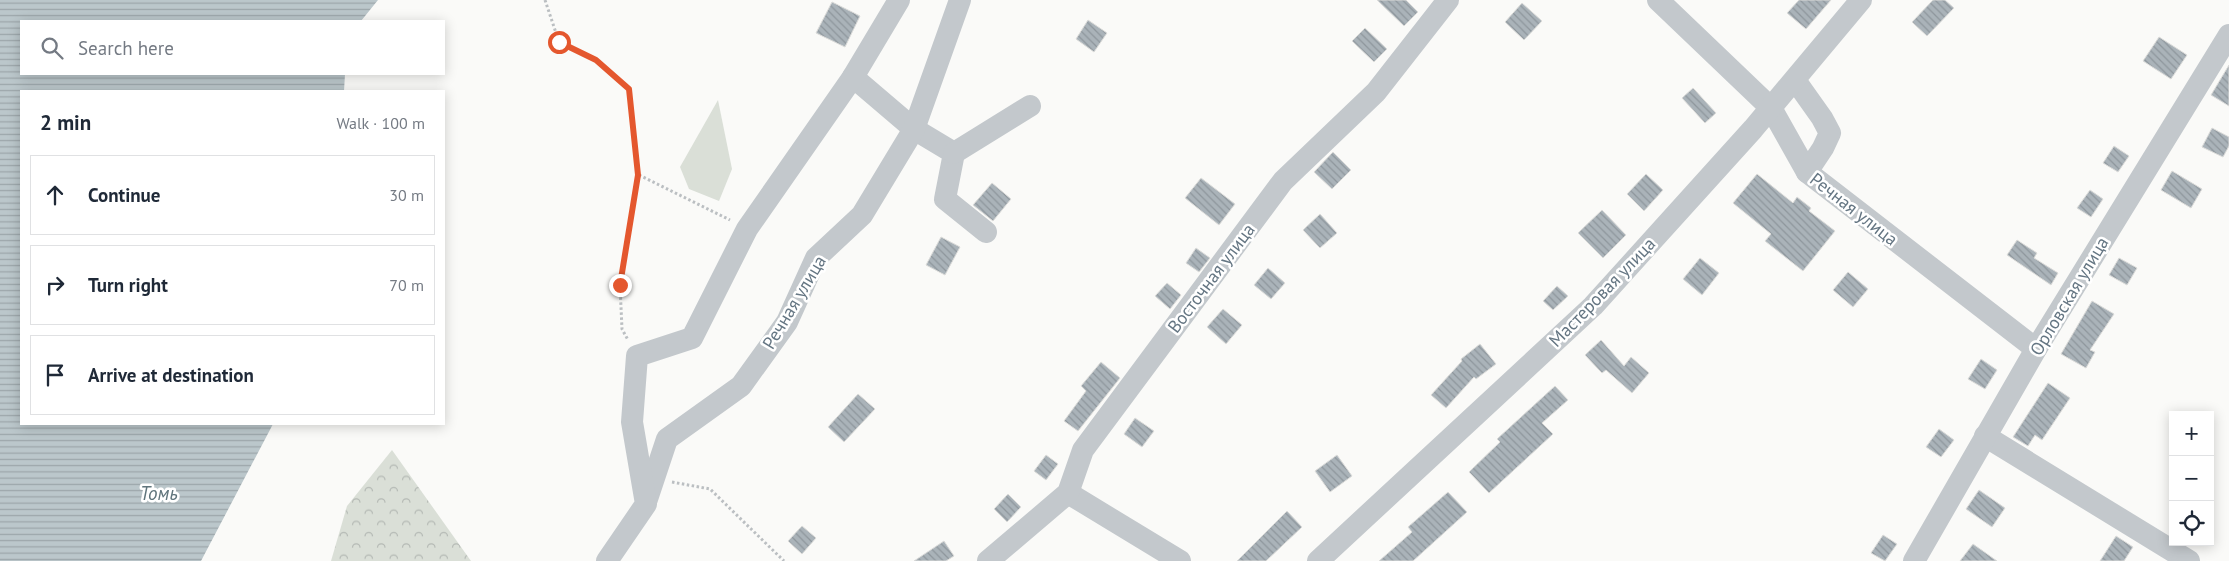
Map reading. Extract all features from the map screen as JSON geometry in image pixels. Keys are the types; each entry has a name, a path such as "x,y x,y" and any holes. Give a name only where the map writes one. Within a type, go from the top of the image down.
{"street":[{"path":"646,504 632,422 637,356 692,338 746,229 853,77 899,0"},
{"name":"Речная улица","path":"607,561 646,504 667,439 741,386 786,322 816,258 862,215 914,129 960,0"},
{"name":"Восточная улица","path":"1068,493 1083,450 1284,180 1376,92 1448,0"},
{"name":"Речная улица","path":"1658,0 1771,108 1807,172 2036,349"},
{"name":"Мастеровая улица","path":"1318,561 1593,306 1771,108 1861,0"},
{"name":"Орловская улица","path":"1914,561 2036,349 2229,35"},
{"path":"853,77 914,129 954,153"},
{"path":"1795,80 1822,118 1830,133 1823,148 1807,172"},
{"path":"986,232 945,199 954,153 1030,106"},
{"path":"1985,436 2189,561"},
{"path":"988,561 1068,493 1180,561"}],"path":[{"path":"545,0 559,42 596,60 629,89 638,175 620,285 622,329 637,356"},
{"path":"638,175 746,229"},
{"path":"654,479 710,489 784,561"}],"green space":[{"path":"718,100 732,169 719,201 689,189 680,167"},
{"path":"392,450 471,561 331,561 347,506"}],"water":[{"name":"Томь","path":"0,0 378,0 362,20 20,20 20,75 345,75 344,90 20,90 20,425 272,425 201,561 0,561"}],"building":[{"path":"1377,0 1406,0 1418,12 1404,26"},
{"path":"1799,0 1831,0 1806,29 1787,13"},
{"path":"1933,0 1945,0 1954,8 1927,36 1912,22"},
{"path":"832,2 860,16 845,47 816,33"},
{"path":"1522,3 1542,21 1524,40 1505,22"},
{"path":"1088,20 1107,33 1094,52 1076,39"},
{"path":"1365,28 1387,49 1374,62 1352,41"},
{"path":"2159,37 2187,55 2171,79 2143,61"},
{"path":"2229,65 2229,106 2211,95"},
{"path":"1693,88 1716,113 1705,123 1682,98"},
{"path":"2212,128 2229,137 2229,146 2223,157 2202,147"},
{"path":"2114,146 2129,156 2118,172 2103,163"},
{"path":"1333,152 1351,170 1332,189 1314,172"},
{"path":"2172,171 2202,189 2191,208 2161,190"},
{"path":"1646,174 1663,190 1644,211 1627,194"},
{"path":"1757,174 1793,203 1797,197 1811,208 1809,211 1835,231 1803,271 1765,241 1771,234 1733,203"},
{"path":"1201,178 1235,204 1219,225 1185,198"},
{"path":"992,183 1011,199 993,221 973,205"},
{"path":"2090,190 2103,199 2091,217 2077,208"},
{"path":"1602,210 1626,235 1603,258 1578,233"},
{"path":"1320,214 1337,233 1320,248 1303,230"},
{"path":"941,237 960,247 945,275 926,265"},
{"path":"2017,240 2037,253 2034,258 2058,273 2051,285 2007,255"},
{"path":"1196,248 1210,258 1199,272 1186,263"},
{"path":"1700,258 1719,273 1702,295 1683,279"},
{"path":"2119,258 2137,268 2127,285 2109,275"},
{"path":"1268,268 1285,283 1271,299 1254,285"},
{"path":"1848,272 1868,289 1853,307 1833,290"},
{"path":"1167,283 1181,295 1170,309 1155,296"},
{"path":"1557,286 1568,296 1553,310 1543,301"},
{"path":"2092,301 2114,314 2090,350 2095,352 2086,368 2061,354"},
{"path":"1223,309 1242,325 1226,344 1207,327"},
{"path":"1601,340 1624,366 1631,357 1649,373 1632,393 1606,370 1602,373 1585,355"},
{"path":"1480,344 1496,364 1476,379 1474,377 1446,408 1431,395 1462,361 1461,359"},
{"path":"1981,359 1997,370 1985,389 1968,379"},
{"path":"1101,362 1120,378 1078,431 1064,421 1086,391 1081,386"},
{"path":"2048,383 2070,398 2042,440 2035,435 2028,446 2013,437"},
{"path":"1555,386 1568,400 1542,423 1553,434 1489,493 1469,472 1500,442 1497,439"},
{"path":"858,394 875,409 844,442 828,427"},
{"path":"1135,418 1154,431 1142,447 1124,434"},
{"path":"1939,429 1954,440 1941,457 1926,447"},
{"path":"1046,455 1058,464 1046,480 1034,471"},
{"path":"1337,455 1352,476 1330,492 1315,471"},
{"path":"1979,490 2005,508 1992,527 1966,509"},
{"path":"1448,492 1467,512 1413,561 1379,561 1412,532 1408,527"},
{"path":"1008,494 1021,507 1007,522 994,509"},
{"path":"1287,511 1302,527 1266,561 1237,561"},
{"path":"802,526 816,538 802,554 788,541"},
{"path":"1883,535 1897,544 1885,561 1871,553"},
{"path":"2116,536 2133,547 2124,561 2100,561"},
{"path":"944,541 954,556 946,561 914,561"},
{"path":"1973,544 1997,561 1960,561"}],"route":[{"path":"559,42 596,60 629,89 638,175 620,285"}]}
